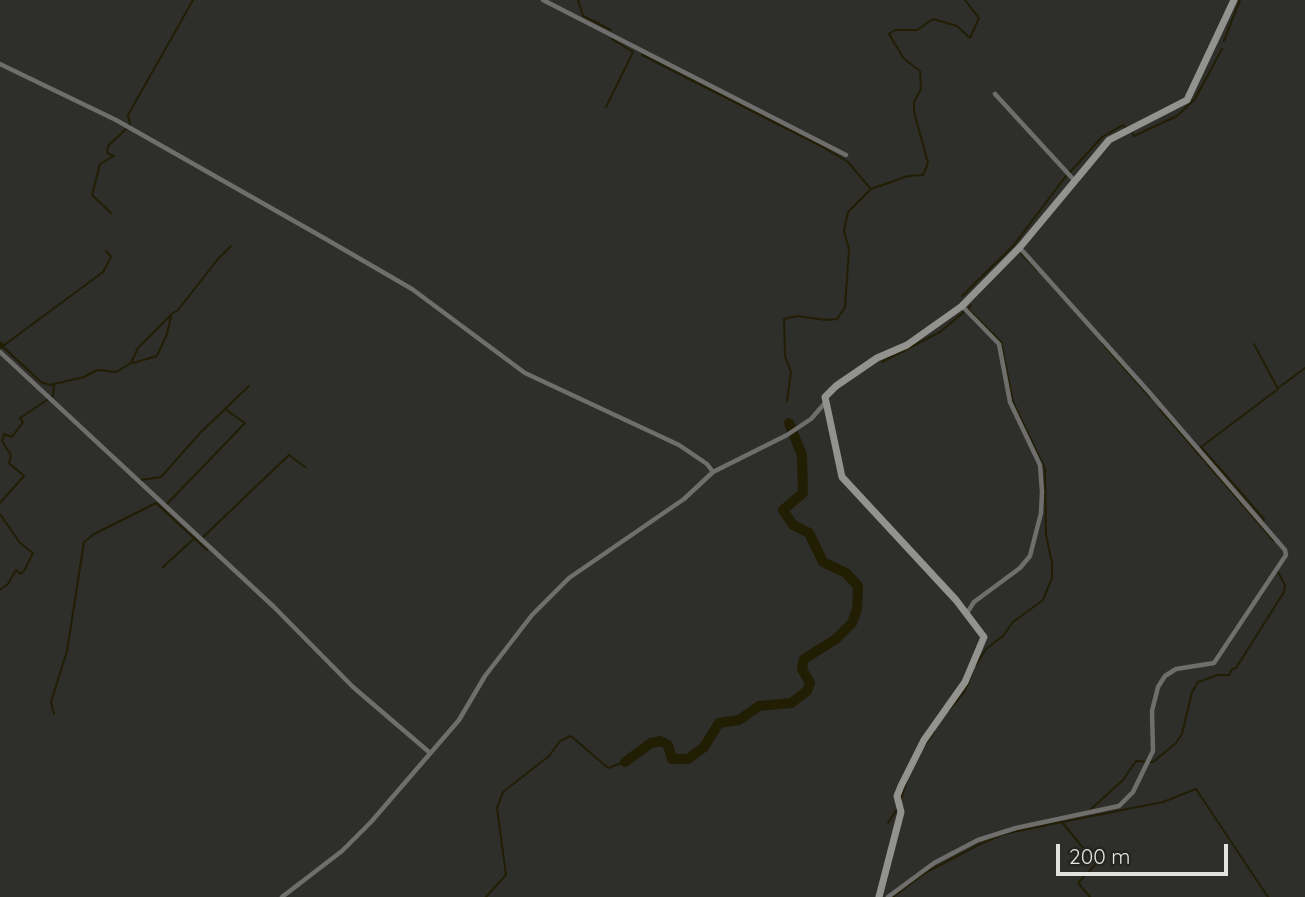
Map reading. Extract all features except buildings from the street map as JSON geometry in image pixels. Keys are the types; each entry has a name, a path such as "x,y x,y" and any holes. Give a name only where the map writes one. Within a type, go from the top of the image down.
{"main road":[{"path":"879,897 901,812 897,801 901,786 924,740 965,682 983,643 982,630 842,477 825,397 836,386 877,358 929,332 962,306 1020,247 1109,140 1187,100 1234,0"}],"street":[{"path":"543,0 846,155"},
{"path":"0,64 116,120 324,238 412,289 525,373 679,445 707,464 713,472"},
{"path":"995,94 1074,180"},
{"path":"888,897 934,863 978,840 1016,828 1119,807 1133,792 1153,751 1152,711 1158,687 1165,676 1176,669 1214,663 1286,555 1285,550 1145,386 1020,247"},
{"path":"962,306 999,344 1010,402 1040,465 1042,492 1039,525 1030,556 1020,568 974,602 967,613"},
{"path":"0,352 274,607 353,687 429,752"},
{"path":"282,897 352,841 459,720 492,667 552,594 624,538 684,499 713,472 787,435 811,419 826,402"}],"waterway":[{"path":"130,125 128,115 193,0"},
{"path":"578,0 583,16 611,30"},
{"path":"787,401 791,372 785,356 784,319 797,316 837,319 845,307 849,249 844,231 848,212 871,189 908,176 923,175 928,163 914,112 914,102 921,89 920,71 904,59 889,34 895,30 917,30 933,19 957,26 970,38 979,18 965,0"},
{"path":"1224,41 1240,0"},
{"path":"606,107 633,52 612,39"},
{"path":"1132,133 1134,136 1177,116 1195,99 1222,49"},
{"path":"642,55 823,147 848,162 870,188"},
{"path":"1070,172 1102,137 1123,125 1125,127"},
{"path":"111,213 92,195 100,164 114,156 107,153 108,146 126,129"},
{"path":"962,296 1013,246 1066,176"},
{"path":"170,315 178,310 231,246"},
{"path":"3,346 103,272 111,257 106,251"},
{"path":"1021,253 1038,271"},
{"path":"971,305 968,309 1001,342 1013,402 1045,469 1046,535 1052,563 1052,578 1043,600 1013,622 1003,636 986,649 976,665"},
{"path":"882,362 940,332 964,312"},
{"path":"1,345 41,382 50,385 84,377 97,370 116,372 131,363 138,348 171,315"},
{"path":"133,363 157,356 167,334 171,316"},
{"path":"1102,343 1150,397"},
{"path":"1254,344 1278,389 1201,447 1264,519 1263,522"},
{"path":"1278,388 1305,368"},
{"path":"0,503 24,476 9,463 11,455 2,441 4,434 12,437 23,422 20,418 53,396 54,385"},
{"path":"141,480 161,477 200,433 249,386"},
{"path":"166,505 245,423 225,409"},
{"path":"1160,409 1274,541"},
{"path":"625,762 651,743 660,741 668,745 672,759 688,759 704,747 719,723 739,720 759,706 791,703 807,691 810,683 802,669 804,659 836,639 852,623 857,609 858,586 846,573 823,562 809,533 793,525 783,510 803,493 802,455 789,423"},
{"path":"202,538 289,455 305,467"},
{"path":"54,714 51,702 67,651 84,542 94,534 156,503 207,550"},
{"path":"0,514 20,543 33,553 24,571 20,574 16,570 8,584 0,590"},
{"path":"163,567 197,536"},
{"path":"1090,810 1123,780 1136,761 1153,762 1176,743 1182,734 1192,692 1198,682 1218,675 1229,675 1232,669 1236,668 1284,592 1285,585 1278,572"},
{"path":"949,710 964,692 972,674"},
{"path":"925,745 934,732"},
{"path":"486,897 506,875 497,808 503,792 549,756 560,741 571,736 608,768 622,763"},
{"path":"901,799 907,781"},
{"path":"1090,897 1078,883 1096,864 1062,822 1163,802 1196,789 1268,897"},
{"path":"888,823 897,809"},
{"path":"893,897 925,873 980,844 1004,834 1062,822"}]}
